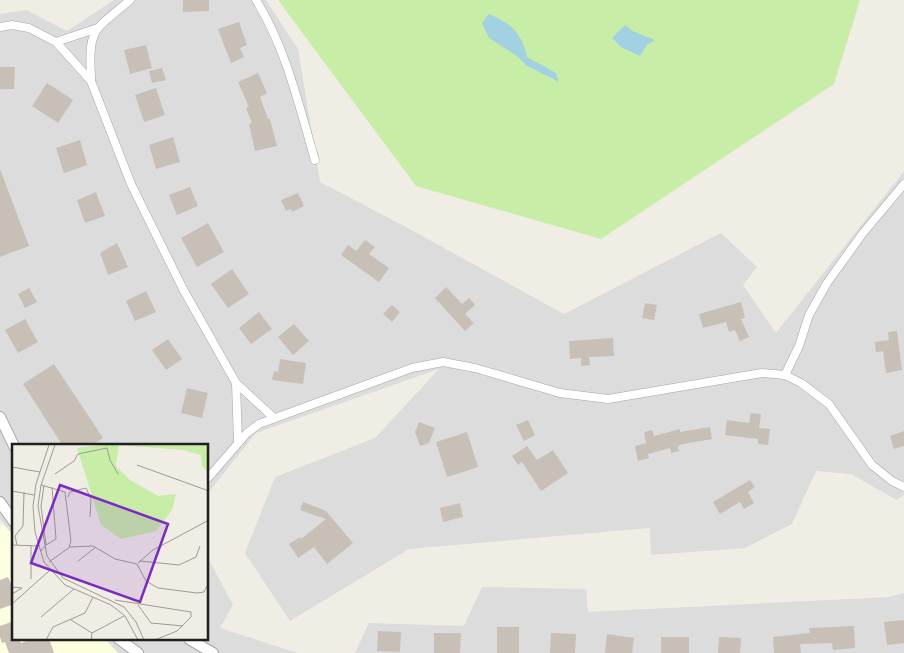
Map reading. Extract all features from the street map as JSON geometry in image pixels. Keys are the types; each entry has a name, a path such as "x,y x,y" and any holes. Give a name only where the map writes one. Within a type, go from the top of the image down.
{"street":[{"path":"56,42 98,28 130,0"},
{"path":"256,0 268,20 291,78 315,160"},
{"path":"0,27 12,25 29,28 56,42 91,81"},
{"path":"98,28 93,39 90,57 91,81 131,184 183,289 236,383 274,418"},
{"path":"785,375 799,346 809,315 827,283 863,233 904,184"},
{"path":"209,477 247,433 260,424 412,368 443,362 475,368 560,393 608,399 762,373 785,375 802,383 829,404 872,465 892,481 904,487"},
{"path":"236,383 238,443"},
{"path":"0,417 13,444"},
{"path":"0,502 7,518"},
{"path":"120,640 138,653"},
{"path":"191,640 213,653"}],"shaded area":[{"path":"114,0 266,0 298,49 320,182 564,314 721,233 757,267 743,285 776,333 904,171 904,495 897,500 851,474 816,471 792,524 745,548 651,555 650,528 409,549 290,621 245,553 275,477 375,438 439,369 256,433 209,492 209,444 12,444 12,534 0,519 0,14 26,10 67,31"},
{"path":"3,525 12,534 12,640 106,640 118,653 0,653 0,526"},
{"path":"209,560 233,605 220,628 298,653 118,653 106,640 209,640"},
{"path":"482,587 586,589 588,612 889,597 904,593 904,653 355,653 369,623 464,626"}],"green space":[{"path":"278,0 860,0 834,84 601,239 416,186"}],"water":[{"path":"489,14 509,25 519,35 527,57 556,73 559,82 527,66 517,56 489,38 482,23"},
{"path":"625,25 633,31 655,40 647,45 640,56 621,47 612,38"}],"building":[{"path":"183,0 209,0 209,11 183,12"},
{"path":"239,22 247,45 240,48 244,57 231,63 218,29"},
{"path":"146,45 152,68 130,74 124,50"},
{"path":"0,67 15,67 14,89 0,89"},
{"path":"162,68 166,80 152,83 149,71"},
{"path":"258,73 267,93 260,97 268,119 270,119 277,146 255,151 249,124 252,123 246,108 249,107 238,82"},
{"path":"47,83 73,100 58,123 32,106"},
{"path":"156,88 165,115 144,122 135,95"},
{"path":"173,137 180,162 156,169 149,145"},
{"path":"80,140 87,165 64,173 56,148"},
{"path":"0,169 29,246 0,257"},
{"path":"190,187 198,206 177,215 169,195"},
{"path":"96,192 105,216 85,223 77,200"},
{"path":"298,193 304,206 292,212 291,209 286,211 281,200"},
{"path":"208,223 224,252 197,267 181,238"},
{"path":"365,240 375,247 369,254 389,268 379,282 341,255 348,245 356,251"},
{"path":"117,243 128,267 108,275 100,253"},
{"path":"232,269 249,294 228,308 211,284"},
{"path":"446,287 462,304 469,298 475,305 465,314 474,323 465,331 435,298"},
{"path":"29,288 37,302 25,308 18,294"},
{"path":"146,291 156,312 135,321 126,301"},
{"path":"741,302 745,318 741,319 749,337 740,341 735,330 729,332 726,322 703,328 699,314"},
{"path":"645,303 657,305 654,320 642,318"},
{"path":"392,305 400,312 392,322 383,314"},
{"path":"259,312 272,329 251,344 239,328"},
{"path":"25,319 38,342 18,353 5,330"},
{"path":"294,324 309,341 293,355 278,337"},
{"path":"897,331 902,370 886,373 883,351 876,352 875,342 889,340 888,332"},
{"path":"613,338 614,356 589,357 590,365 581,366 581,358 570,359 569,341"},
{"path":"168,339 182,359 166,370 152,350"},
{"path":"280,359 306,363 303,384 272,380 274,371 278,372"},
{"path":"54,364 103,438 94,444 62,444 23,384"},
{"path":"187,388 208,393 202,418 181,413"},
{"path":"751,413 761,414 759,428 770,429 768,445 758,444 758,439 725,435 727,420 749,423"},
{"path":"528,420 535,435 524,441 516,425"},
{"path":"419,422 435,428 429,443 420,446 415,432"},
{"path":"710,427 712,439 683,444 678,446 679,451 671,453 670,448 648,454 649,458 638,461 635,446 646,443 644,432 652,430 654,436 680,429 680,432"},
{"path":"904,431 904,446 894,449 890,436"},
{"path":"467,432 478,467 447,477 436,442"},
{"path":"527,446 537,460 553,450 568,473 541,491 522,462 518,465 512,456"},
{"path":"750,480 755,487 748,492 754,503 744,509 740,502 720,514 713,502"},
{"path":"303,502 326,511 353,543 327,564 314,547 298,558 289,544 300,537 301,539 326,519 300,510"},
{"path":"460,503 463,517 443,522 440,508"},
{"path":"8,577 12,586 12,605 0,609 0,580"},
{"path":"904,620 904,643 887,645 884,622"},
{"path":"12,622 12,640 20,640 21,643 29,640 49,640 54,653 9,653 5,642 2,643 0,637 0,626"},
{"path":"854,626 855,648 833,650 832,643 800,644 801,653 774,653 773,637 810,633 809,628"},
{"path":"497,627 519,627 519,653 497,653"},
{"path":"378,631 401,632 400,652 377,651"},
{"path":"434,633 461,633 460,653 434,653"},
{"path":"551,633 576,634 575,653 550,653"},
{"path":"607,634 634,638 632,653 605,653"},
{"path":"661,637 689,637 689,653 661,653"},
{"path":"719,637 741,638 740,653 718,653"}]}
